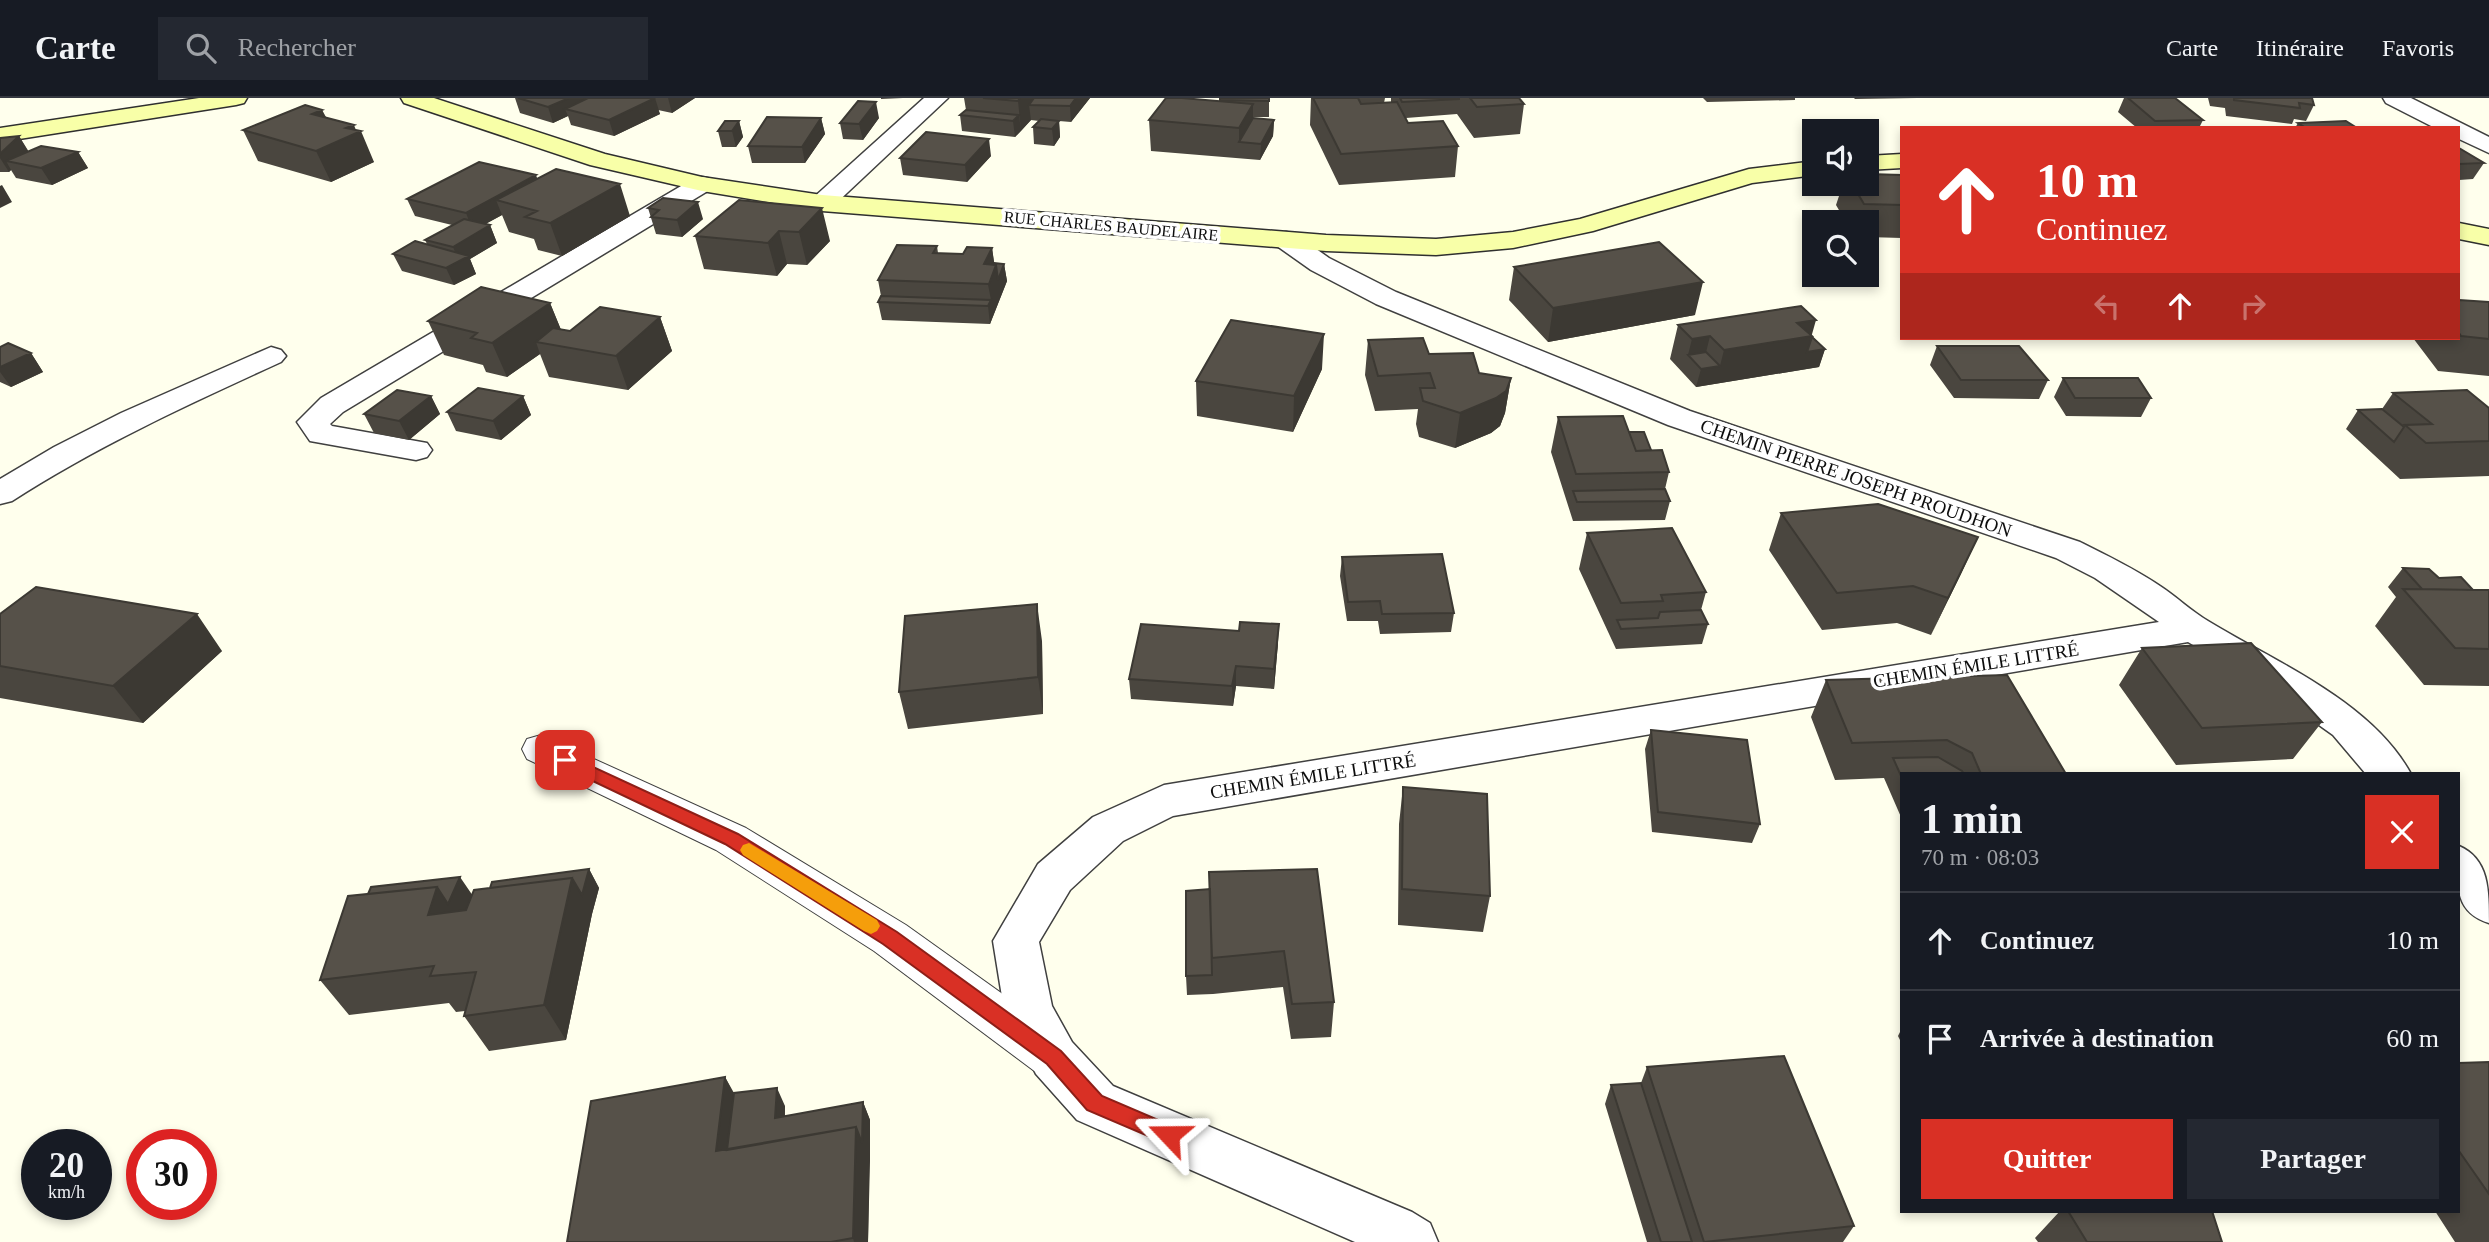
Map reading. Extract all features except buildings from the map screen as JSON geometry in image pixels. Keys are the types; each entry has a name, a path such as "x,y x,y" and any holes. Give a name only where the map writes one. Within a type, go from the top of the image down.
{"main road":[{"path":"0,135 159,113 236,98"},
{"name":"RUE CHARLES BAUDELAIRE","path":"412,98 598,160 702,184 822,203 1286,240 1436,247 1513,240 1584,226 1749,176 1802,170"},
{"path":"1879,162 1900,161"},
{"path":"2460,231 2489,237"}],"street":[{"path":"822,203 937,98"},
{"path":"2394,98 2449,126"},
{"path":"2460,132 2489,146"},
{"path":"416,450 321,433 313,422 332,405 702,184"},
{"name":"CHEMIN PIERRE JOSEPH PROUDHON","path":"1286,240 1320,264 1386,298 1679,418 2067,550 2108,570 2148,595 2193,629 2278,676 2347,725 2389,772"},
{"path":"0,494 37,469 109,429 271,356"},
{"name":"CHEMIN ÉMILE LITTRÉ","path":"1411,1242 1393,1231 1095,1103 1054,1058 1028,1009 1016,941 1054,877 1108,829 1164,801 2193,629"},
{"path":"2460,864 2489,905"}],"lane":[{"path":"541,749 732,839 890,938 1054,1058"}],"slow traffic":[{"path":"749,850 871,926"}],"route":[{"path":"565,760 732,839 890,938 1054,1058 1095,1103 1169,1135"}]}
